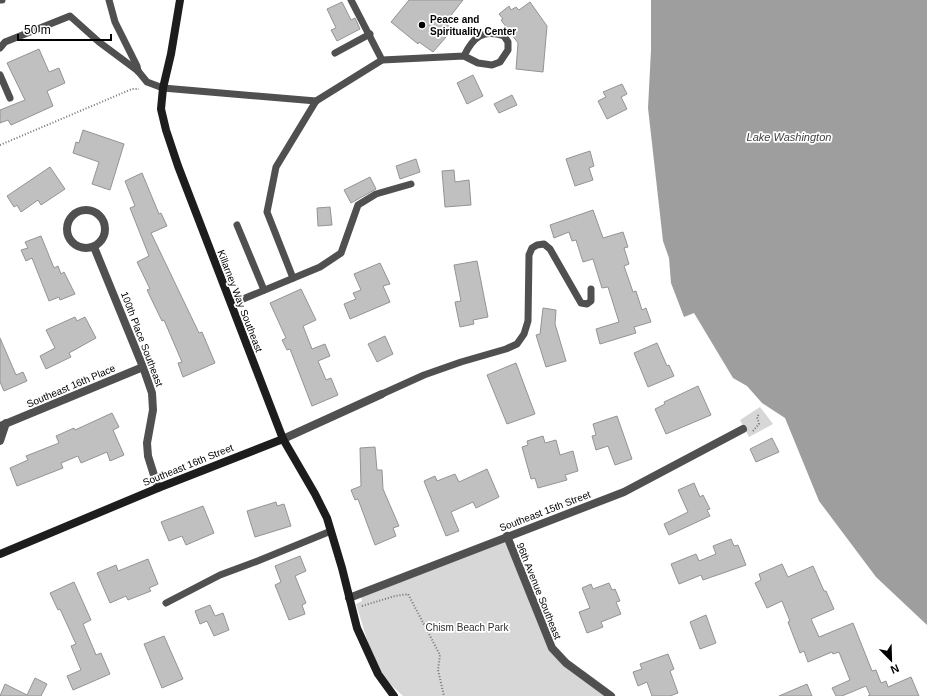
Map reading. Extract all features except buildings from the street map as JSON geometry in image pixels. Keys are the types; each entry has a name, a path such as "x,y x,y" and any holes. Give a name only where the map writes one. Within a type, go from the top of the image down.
{"street":[{"name":"Killarney Way Southeast","path":"180,0 172,54 163,88 161,109 166,130 180,174 283,439 315,494 331,531 357,628 378,674 394,696"},
{"path":"91,210 97,213 104,222 106,234 99,244 94,247 82,248 76,246 68,237 68,225 74,215 79,211 91,210"},
{"name":"100th Place Southeast","path":"94,247 143,367 154,402 147,443 148,456 158,488"},
{"name":"Southeast 16th Place","path":"0,441 3,425 143,367"},
{"name":"Southeast 16th Street","path":"0,554 158,488 283,439 382,394"},
{"name":"Southeast 15th Street","path":"349,598 624,492 743,429"},
{"name":"96th Avenue Southeast","path":"507,536 552,648 566,663 611,696"}],"lane":[{"path":"109,0 115,22 138,66 138,71"},
{"path":"351,0 370,34 382,60"},
{"path":"0,48 5,42 70,16 99,42 138,71 147,82 163,88 316,101"},
{"path":"293,278 267,212 276,167 316,101 382,60 464,56 478,63 492,65 500,62 505,57 508,50 508,42 504,36 493,32 480,35 470,44 464,56"},
{"path":"335,53 370,34"},
{"path":"0,75 10,98"},
{"path":"231,304 320,266 341,253 358,205 376,194 411,184"},
{"path":"237,225 264,290"},
{"path":"382,394 424,375 461,362 506,349 517,344 524,334 528,321 529,255 532,248 537,245 544,244 550,249 581,303 587,304 591,301 591,289"},
{"path":"166,603 220,575 331,531"}],"path":[{"path":"0,145 132,89 140,89"},
{"path":"352,609 394,596 408,594 440,655 438,670 444,696"}],"green space":[{"path":"760,407 773,424 749,437 740,420"},
{"name":"Chism Beach Park","path":"507,536 552,648 610,696 403,696 377,672 356,604 362,601 361,596"}],"water":[{"name":"Lake Washington","path":"651,0 927,0 927,625 876,577 819,501 785,418 762,403 747,386 733,378 694,313 684,317 671,283 669,258 663,241 648,108 651,50"}],"place":[{"name":"Peace and Spirituality Center","path":"422,25"}]}
